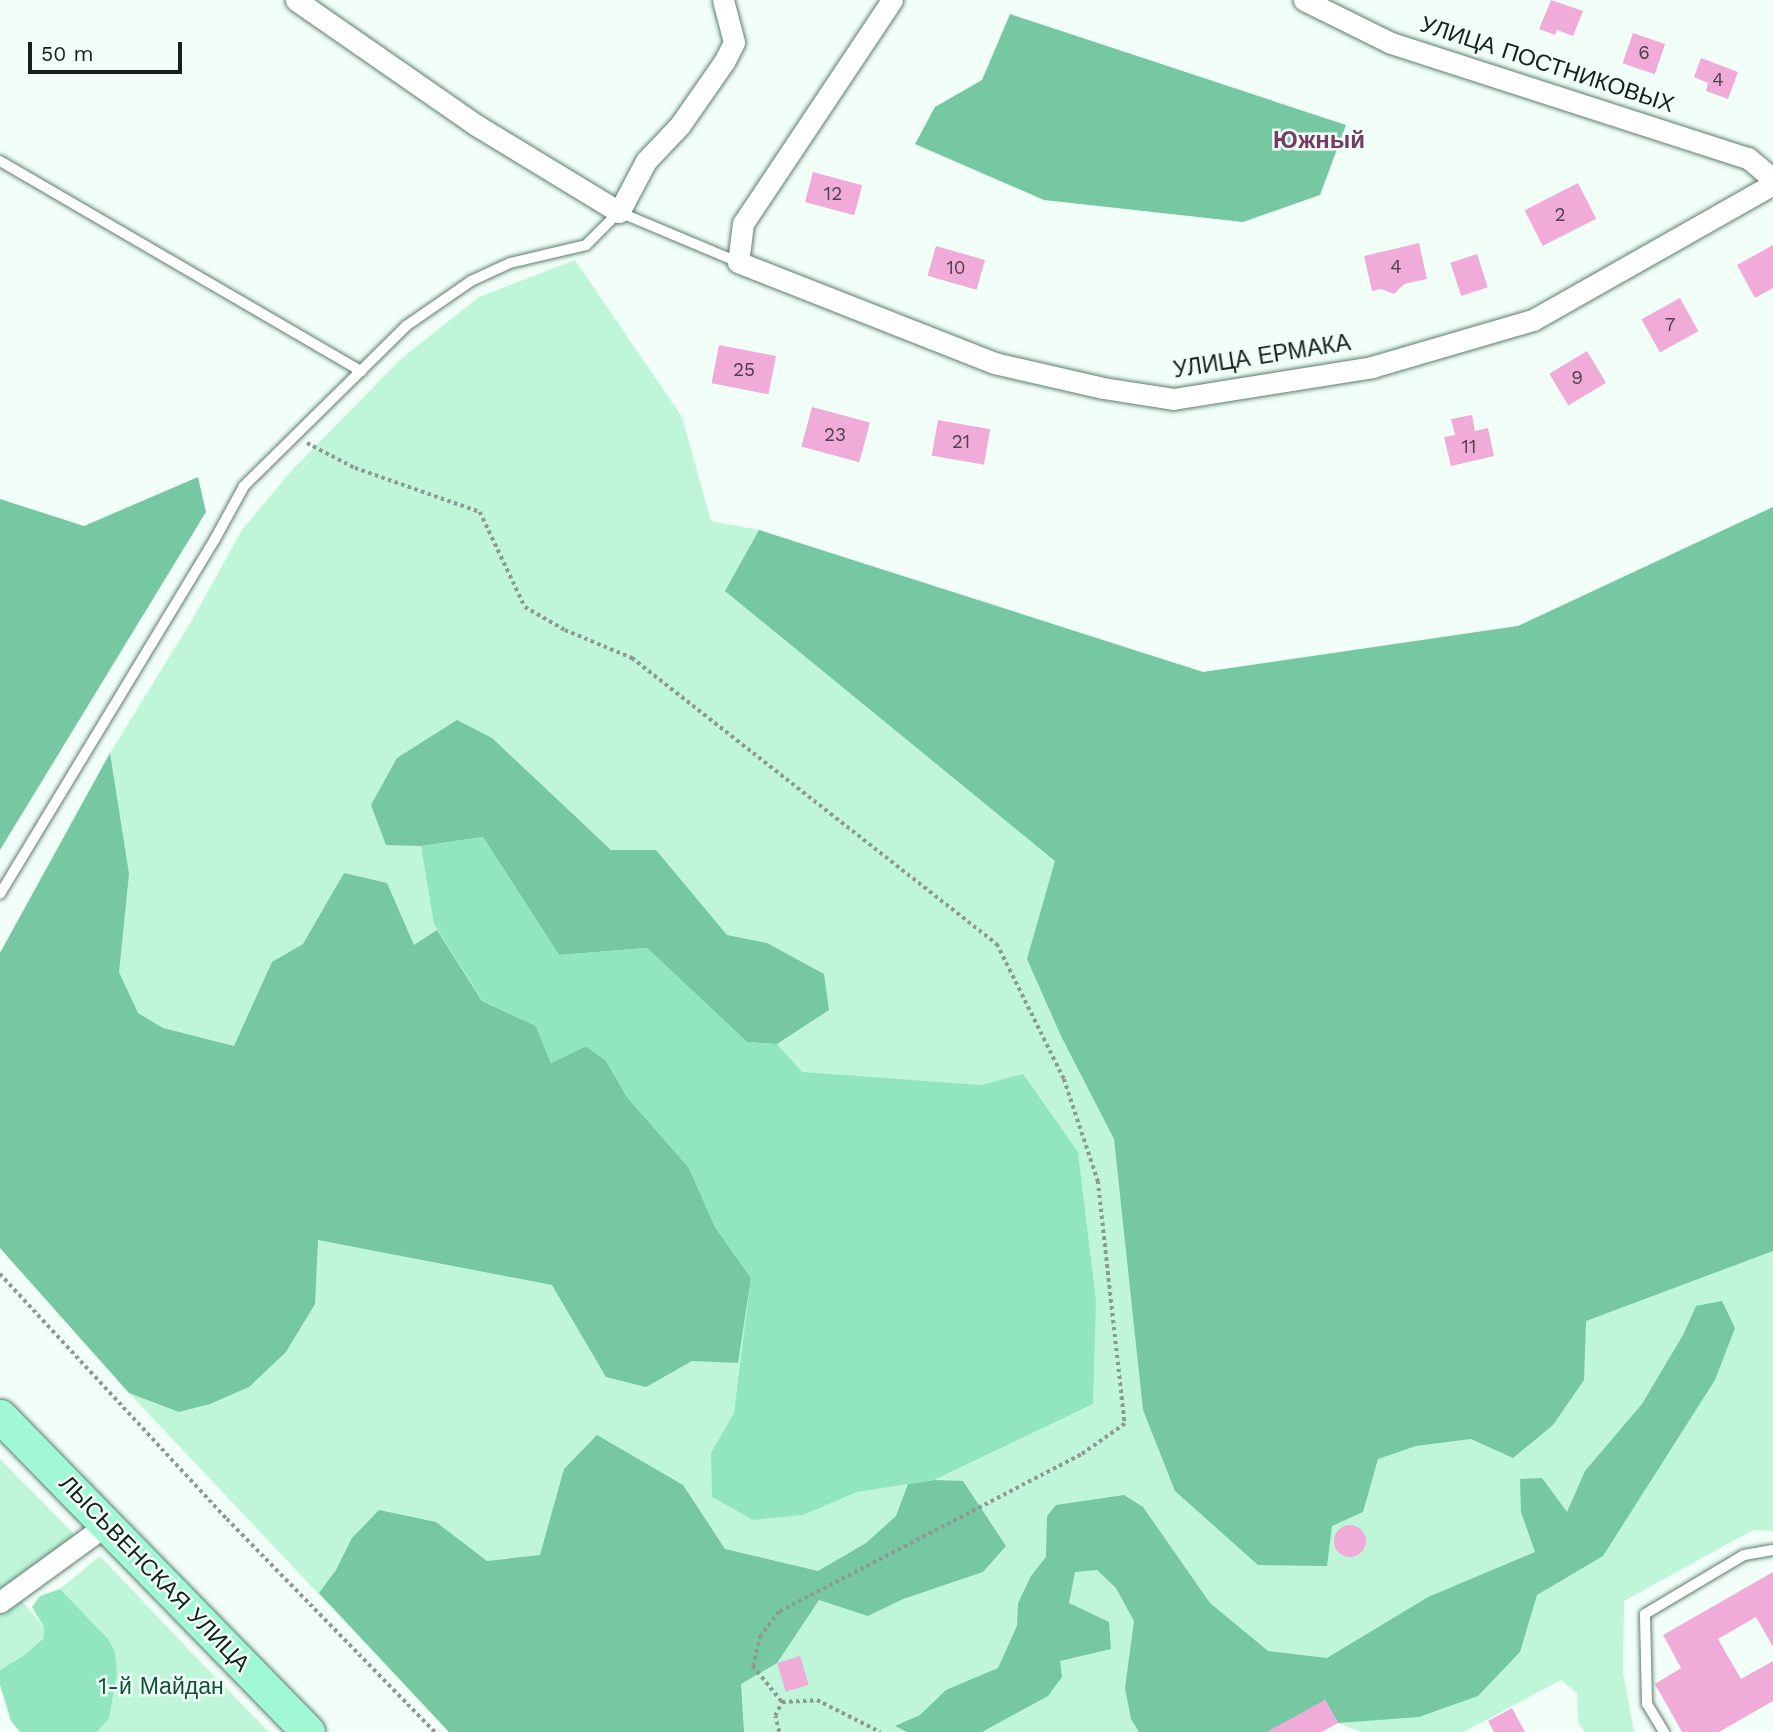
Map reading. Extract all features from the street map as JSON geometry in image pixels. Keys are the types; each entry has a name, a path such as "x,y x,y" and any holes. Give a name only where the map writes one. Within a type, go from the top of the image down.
{"main road":[{"name":"ЛЫСЬВЕНСКАЯ УЛИЦА","path":"0,1416 308,1732"}],"street":[{"path":"296,0 476,125 619,212 646,161 680,125 724,62 734,42 723,0"},
{"path":"738,262 743,223 892,0"},
{"name":"УЛИЦА ПОСТНИКОВЫХ","path":"1304,0 1391,43 1748,158 1773,179"},
{"name":"УЛИЦА ЕРМАКА","path":"738,262 994,363 1102,388 1173,399 1372,367 1533,320 1773,184"},
{"path":"0,1602 106,1525"}],"lane":[{"path":"0,161 361,371"},
{"path":"0,894 215,539 244,486 406,326 471,282 510,263 586,245 619,212 738,262"},
{"path":"1664,1732 1647,1704 1645,1614 1744,1555 1773,1550"}],"path":[{"path":"295,437 355,468 480,512 525,607 565,630 632,658 997,944 1063,1079 1098,1181 1125,1424 1081,1455 779,1612 761,1636 754,1666 782,1702"},
{"path":"0,1273 227,1519 435,1732"},
{"path":"782,1702 817,1700 880,1732"},
{"path":"779,1732 775,1716 782,1702"}],"green space":[{"path":"575,260 682,417 711,521 759,530 1203,672 1518,626 1773,507 1773,1531 1753,1530 1624,1601 1623,1672 1634,1732 1584,1732 1578,1722 1577,1693 1561,1680 1464,1732 1361,1732 1338,1723 1325,1700 1271,1732 449,1732 129,1393 0,1248 0,953 110,753 192,620 242,530 293,469 402,358 479,297"},
{"path":"0,1459 77,1537 11,1588 44,1627 44,1638 23,1656 0,1670"},
{"name":"1-й Майдан","path":"100,1556 269,1732 97,1732 109,1719 117,1673 75,1606 60,1589"}],"shaded area":[{"path":"1010,14 1346,125 1320,195 1243,222 1044,200 915,144 935,107 982,80"},
{"path":"198,477 206,512 0,850 0,499 84,526"},
{"path":"1773,507 1773,1251 1586,1321 1584,1380 1553,1425 1513,1458 1471,1439 1416,1446 1378,1459 1363,1512 1332,1526 1327,1566 1258,1565 1175,1491 1143,1410 1114,1139 1061,1036 1027,959 1055,861 725,591 759,530 1203,672 1518,626"},
{"path":"457,720 492,738 611,850 656,850 727,935 767,943 824,974 829,1010 777,1044 747,1042 647,948 559,955 483,837 421,846 386,845 371,805 397,758"},
{"path":"110,753 129,874 119,972 138,1013 163,1028 234,1046 272,962 303,944 344,873 387,883 414,945 437,930 482,1001 536,1026 551,1063 586,1046 606,1061 627,1097 689,1168 715,1227 751,1278 738,1363 692,1361 646,1387 606,1377 552,1285 318,1240 315,1304 286,1352 249,1387 210,1404 179,1412 129,1393 0,1248 0,953"},
{"path":"483,837 559,955 647,948 747,1042 777,1044 802,1072 981,1085 1023,1074 1078,1152 1096,1301 1093,1404 934,1480 857,1492 803,1515 753,1520 712,1497 711,1453 734,1413 751,1278 715,1227 689,1168 627,1097 606,1061 586,1046 551,1063 536,1026 483,1001 434,924 421,846"},
{"path":"1722,1301 1735,1328 1715,1380 1603,1556 1537,1595 1520,1652 1478,1696 1419,1717 1338,1723 1325,1700 1271,1732 1139,1732 1131,1719 1125,1688 1134,1621 1116,1588 1097,1570 1075,1572 1069,1603 1109,1622 1111,1649 1060,1661 1062,1677 1048,1696 982,1732 907,1732 895,1726 920,1715 946,1690 998,1668 1017,1626 1018,1603 1031,1576 1046,1557 1047,1516 1056,1505 1124,1495 1143,1507 1210,1603 1268,1651 1327,1658 1428,1597 1535,1552 1521,1512 1520,1479 1542,1478 1567,1512 1585,1471 1642,1404 1683,1335 1696,1306"},
{"path":"597,1435 683,1485 725,1549 818,1571 866,1543 896,1516 908,1484 934,1480 963,1481 1006,1546 983,1572 903,1599 868,1616 819,1600 777,1663 741,1684 744,1732 449,1732 319,1593 336,1570 352,1538 379,1510 436,1522 487,1561 540,1555 564,1469"},
{"path":"60,1589 108,1639 115,1652 117,1673 109,1719 97,1732 20,1732 11,1721 0,1685 0,1670 23,1656 44,1638 44,1627 32,1607 40,1596"}],"building":[{"path":"1551,0 1583,11 1573,36 1557,30 1555,35 1539,29"},
{"path":"1633,33 1665,44 1655,74 1623,63"},
{"path":"1701,58 1738,72 1728,99 1706,91 1708,83 1694,77"},
{"path":"813,172 862,185 854,215 805,202"},
{"path":"1578,183 1596,219 1543,246 1525,210"},
{"path":"1419,243 1427,279 1404,284 1394,294 1381,289 1372,291 1364,256"},
{"path":"1773,245 1773,288 1755,298 1737,265"},
{"path":"936,246 985,260 976,290 927,276"},
{"path":"1477,254 1488,287 1461,296 1450,263"},
{"path":"1680,298 1698,331 1660,353 1642,319"},
{"path":"719,345 776,356 768,394 712,383"},
{"path":"1587,351 1606,383 1568,405 1549,374"},
{"path":"812,407 870,423 859,462 801,447"},
{"path":"1472,415 1475,431 1488,428 1494,456 1451,466 1444,437 1455,435 1451,419"},
{"path":"938,420 990,429 984,465 932,455"},
{"path":"1350,1525 1362,1529 1366,1541 1362,1553 1350,1557 1338,1553 1334,1541 1338,1529"},
{"path":"1773,1572 1773,1647 1756,1617 1718,1639 1741,1679 1773,1661 1773,1701 1719,1732 1682,1732 1655,1684 1681,1668 1663,1635"},
{"path":"800,1656 809,1685 786,1692 777,1663"},
{"path":"1325,1700 1338,1723 1322,1732 1267,1732"},
{"path":"1512,1708 1525,1732 1494,1732 1488,1721"}],"district":[{"name":"Южный","path":"1319,141"}]}
